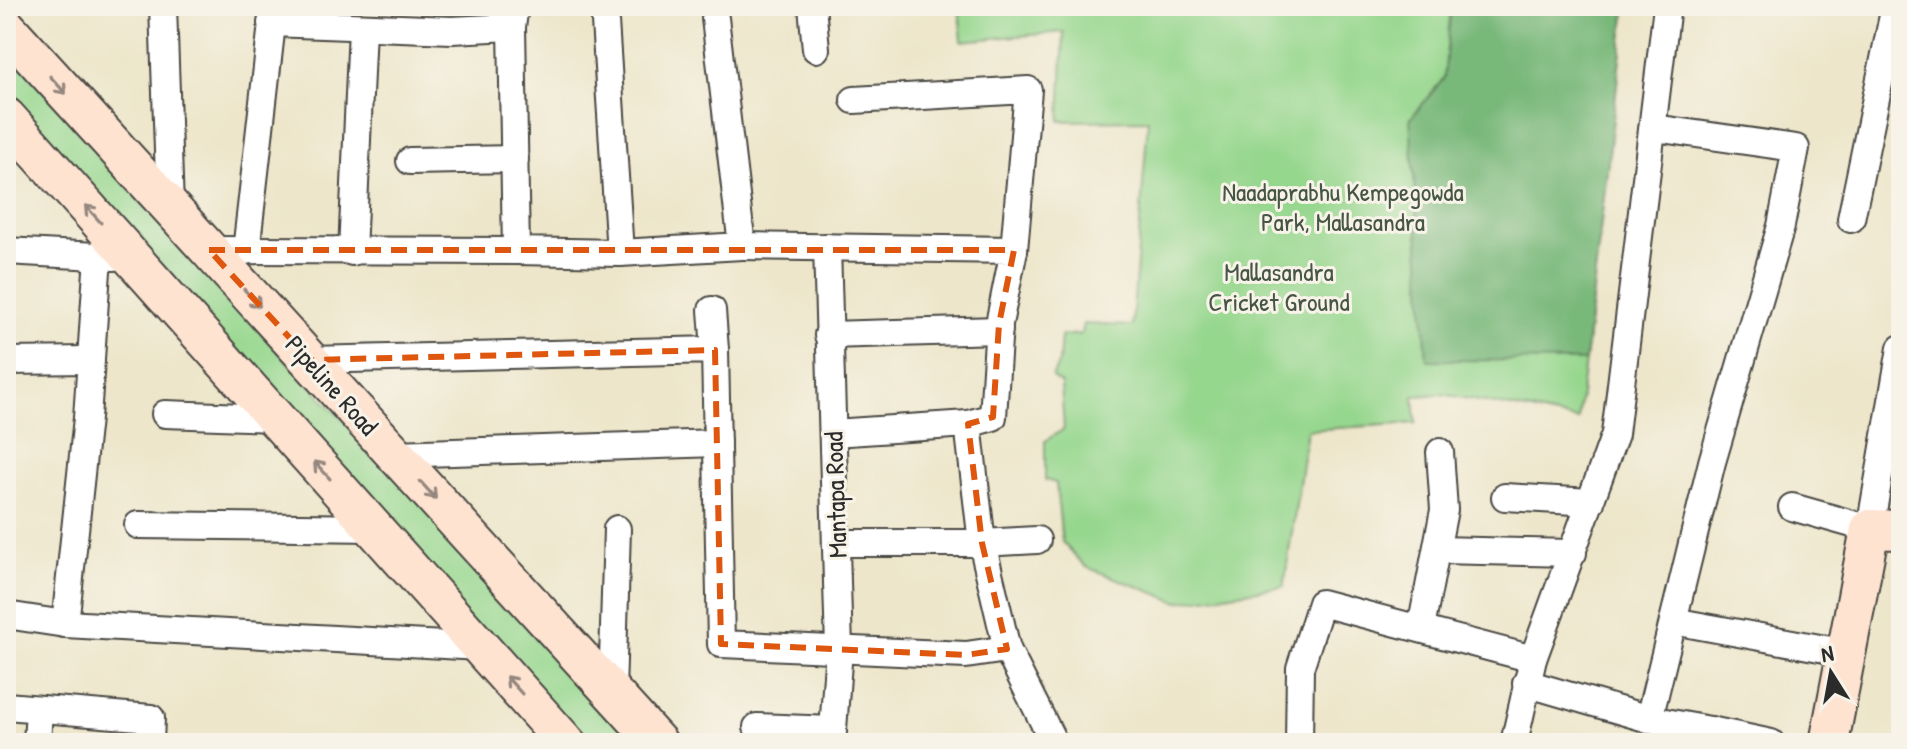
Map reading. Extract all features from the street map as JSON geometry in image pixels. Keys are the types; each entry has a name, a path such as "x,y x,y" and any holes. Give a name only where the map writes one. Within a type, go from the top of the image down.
{"main road":[{"name":"Pipeline Road","path":"6,27 658,743"},
{"path":"6,117 20,147 116,258 275,418 566,743"},
{"path":"1829,743 1847,653 1886,530"}],"street":[{"path":"163,6 170,208"},
{"path":"604,6 620,253"},
{"path":"812,6 816,49"},
{"path":"1514,743 1530,671 1615,434 1667,6"},
{"path":"1851,219 1895,6"},
{"path":"246,251 272,15 362,28 513,17 516,251"},
{"path":"715,18 742,246"},
{"path":"352,252 362,28"},
{"path":"833,433 968,424 993,417 999,330 1014,250 1028,90 854,100"},
{"path":"1649,719 1712,462 1781,226 1796,148 1654,128"},
{"path":"410,161 515,159"},
{"path":"209,250 620,253 742,246 1014,250"},
{"name":"Mantapa Road","path":"827,247 839,649 833,736"},
{"path":"6,251 116,258 91,360 65,624"},
{"path":"712,310 721,644 966,655 1007,649"},
{"path":"828,335 999,330"},
{"path":"1792,507 1886,530 1901,348"},
{"path":"310,360 715,350"},
{"path":"6,361 91,360"},
{"path":"165,414 275,418"},
{"path":"968,424 982,543 1007,649 1054,743"},
{"path":"395,454 717,443"},
{"path":"1421,628 1444,510 1440,452"},
{"path":"1505,497 1591,502"},
{"path":"138,525 374,528"},
{"path":"612,692 617,529"},
{"path":"836,543 1037,540"},
{"path":"1438,550 1573,553"},
{"path":"1299,743 1300,668 1321,603 1421,628 1649,719 1710,736 1771,743"},
{"path":"6,615 65,624 480,647"},
{"path":"1673,621 1847,653"},
{"path":"6,706 151,718 150,743"},
{"path":"37,743 39,709"},
{"path":"757,727 833,736"}],"highlighted area":[{"path":"209,250 1014,250 999,324 993,417 968,424 982,543 1007,649 966,655 721,644 715,350 310,360"}],"green space":[{"name":"Naadaprabhu Kempegowda Park, Mallasandra","path":"959,6 1626,6 1578,420 1443,394 1414,396 1416,423 1307,430 1284,586 1178,602 1086,567 1062,542 1056,483 1045,480 1045,441 1064,429 1061,384 1052,377 1059,362 1061,336 1081,334 1083,324 1132,326 1148,120 1060,121 1064,32 962,41"},
{"path":"1451,6 1626,6 1585,361 1427,360 1410,119 1444,78"},
{"path":"6,48 188,256 648,743 579,743 6,107"}],"park label":[{"name":"Mallasandra Cricket Ground","path":"1279,286"}]}
